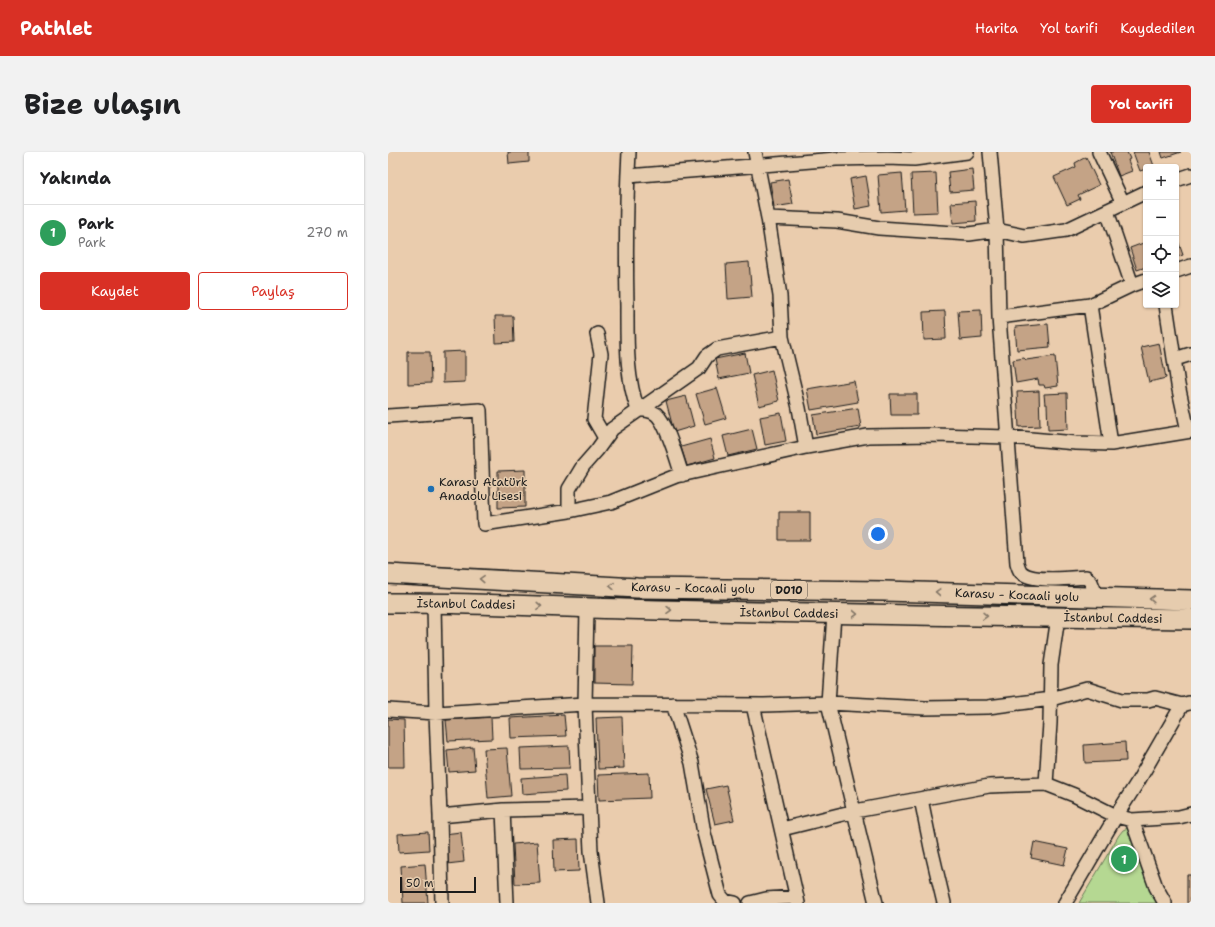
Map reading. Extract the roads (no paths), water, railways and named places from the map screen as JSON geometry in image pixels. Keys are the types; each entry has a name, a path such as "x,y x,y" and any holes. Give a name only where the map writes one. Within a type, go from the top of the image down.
{"highway":[{"name":"Karasu - Kocaali yolu","path":"388,574 637,588 884,591 1191,600"},
{"name":"İstanbul Caddesi","path":"388,603 834,614 1191,619"}],"street":[{"path":"629,152 626,246 628,354 632,395 638,410"},
{"path":"755,152 768,218 780,296 782,337 799,408 806,447"},
{"path":"628,176 887,155 914,159 967,152"},
{"path":"990,152 997,230 1000,316 1017,563 1020,571 1027,576 1043,579 1086,577 1091,582 1097,597"},
{"path":"1100,152 1123,203"},
{"path":"1179,179 1191,175"},
{"path":"768,218 837,221 879,228 969,234 997,230 1024,236 1066,230 1143,193"},
{"path":"1107,211 1132,285"},
{"path":"1179,270 1191,266"},
{"path":"1000,316 1090,305 1143,281"},
{"path":"1090,305 1111,444"},
{"path":"388,416 480,410 484,524 569,511 611,502 682,475 806,447 868,436 934,435 1008,437 1076,443 1111,444 1189,431 1178,386 1166,308"},
{"path":"597,334 601,354 594,419 605,438"},
{"path":"569,511 569,489 583,466 612,429 699,368 707,356 717,349 782,337"},
{"path":"1175,359 1191,354"},
{"path":"638,410 642,409 655,413 662,420 682,475"},
{"path":"434,603 442,903"},
{"path":"587,609 585,704 591,851 598,903"},
{"path":"834,614 828,703 876,903"},
{"path":"1046,784 1051,699 1050,665 1058,617"},
{"path":"388,710 436,713 585,704 753,705 828,703 925,708 988,707 1051,699 1087,689 1122,700 1148,700 1155,698 1187,704 1116,816 1066,903"},
{"path":"673,704 692,763 704,833 720,895 725,901 735,903"},
{"path":"750,903 766,899 797,900 753,705"},
{"path":"782,829 854,811 989,786 1046,784 1074,795 1116,816 1132,820 1191,814"},
{"path":"921,799 944,903"},
{"path":"440,816 503,810 589,808"},
{"path":"503,810 507,903"},
{"path":"1132,820 1156,887 1165,903"}],"place":[{"name":"Karasu Atatürk Anadolu Lisesi","path":"431,489"},
{"name":"Park","path":"1124,859"}]}
